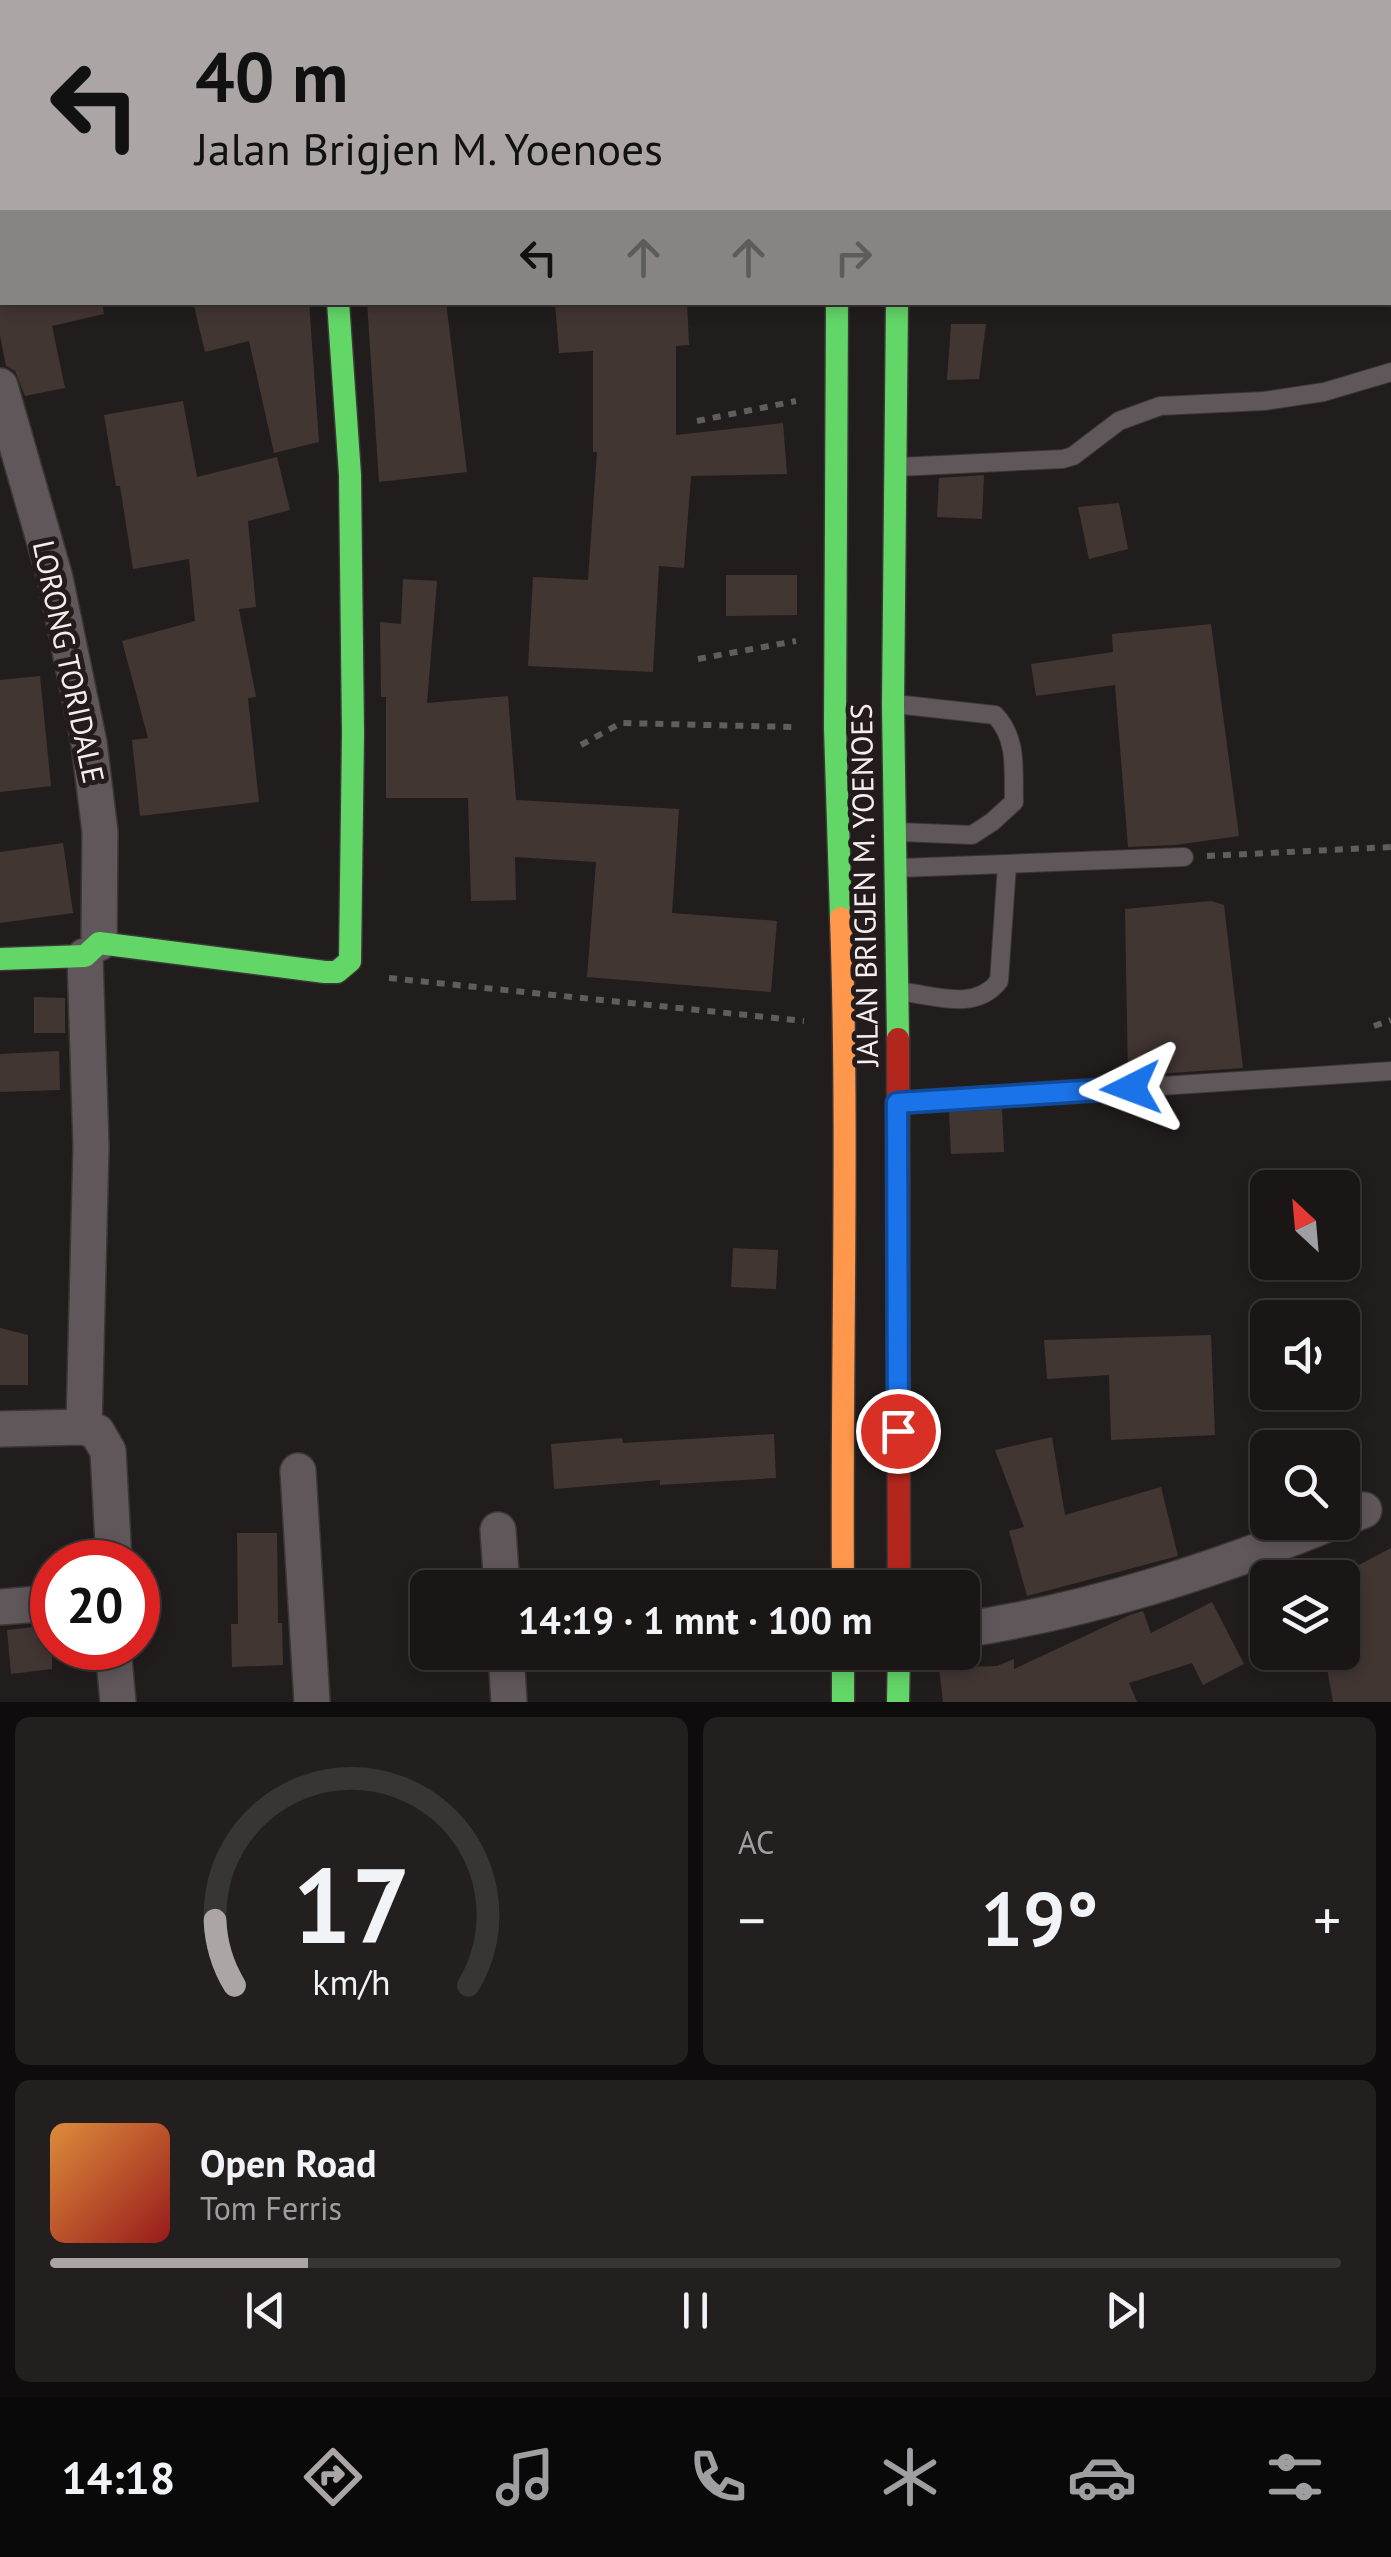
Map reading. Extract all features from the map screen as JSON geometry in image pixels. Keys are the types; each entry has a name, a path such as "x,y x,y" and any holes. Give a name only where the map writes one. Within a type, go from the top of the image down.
{"main road":[{"path":"0,959 92,950 337,972 350,960 350,475 338,305"},
{"name":"JALAN BRIGJEN M. YOENOES","path":"838,305 835,728 845,1026 842,1570"},
{"name":"JALAN BRIGJEN M. YOENOES","path":"897,305 893,704 899,991 898,1570"},
{"path":"843,1670 844,1702"},
{"path":"898,1702 899,1670"}],"street":[{"name":"LORONG TORIDALE","path":"0,386 55,578 89,743 100,832 92,950 84,1427"},
{"path":"0,1429 84,1427 97,1432 108,1451 113,1540"},
{"path":"298,1472 312,1702"},
{"path":"498,1530 501,1570"},
{"path":"980,1627 1100,1604 1286,1540"},
{"path":"0,1607 30,1605"},
{"path":"116,1670 118,1702"},
{"path":"507,1670 509,1702"}],"lane":[{"path":"897,468 1063,458 1072,456 1119,421 1160,406 1264,401 1324,392 1391,372"},
{"path":"893,704 995,714 1012,741 1014,802 972,834 894,832"},
{"path":"898,868 1184,857"},
{"path":"899,991 971,1000 999,981 1007,864"},
{"path":"897,1103 1391,1071"}],"path":[{"path":"697,421 837,395"},
{"path":"698,659 837,634"},
{"path":"580,746 621,723 835,728"},
{"path":"1184,857 1391,847"},
{"path":"337,972 845,1026"},
{"path":"1374,1026 1391,1020"}],"building":[{"path":"0,305 102,305 104,314 52,326 65,388 25,396 15,371 6,366 0,336"},
{"path":"194,305 309,305 319,442 274,453 249,341 205,352"},
{"path":"367,305 446,305 467,472 379,482"},
{"path":"555,305 687,305 689,345 676,346 676,435 783,423 787,474 691,476 684,568 659,566 653,672 528,666 533,577 588,580 597,452 593,452 593,351 559,353"},
{"path":"951,324 986,324 979,379 947,380"},
{"path":"183,401 197,477 277,457 290,510 248,521 256,607 239,609 256,697 248,698 259,802 140,816 132,740 148,738 122,641 195,621 189,559 133,569 104,415"},
{"path":"984,475 982,519 937,517 939,478"},
{"path":"1119,503 1128,549 1089,559 1078,507"},
{"path":"726,575 797,575 797,615 726,616"},
{"path":"403,579 437,581 427,703 508,696 516,800 679,809 672,913 777,921 771,992 587,977 596,862 515,857 516,900 471,901 468,798 386,798 386,697 381,697 380,622 401,624"},
{"path":"1211,624 1239,836 1128,847 1115,685 1036,696 1031,664 1113,652 1112,634"},
{"path":"40,676 51,786 0,792 0,680"},
{"path":"63,843 73,913 0,923 0,852"},
{"path":"1211,901 1224,905 1243,1068 1128,1076 1125,909"},
{"path":"34,997 65,998 65,1033 34,1033"},
{"path":"59,1051 60,1090 0,1092 0,1054"},
{"path":"1002,1109 1004,1152 951,1154 949,1112"},
{"path":"733,1248 778,1250 776,1289 731,1287"},
{"path":"0,1328 28,1335 28,1385 0,1385"},
{"path":"1211,1335 1215,1435 1111,1440 1109,1375 1047,1379 1044,1340"},
{"path":"774,1434 776,1478 660,1485 660,1480 554,1489 551,1444"},
{"path":"1052,1437 1065,1515 1161,1487 1178,1556 1027,1596 1009,1531 1024,1527 995,1450"},
{"path":"237,1533 277,1533 278,1623 282,1623 283,1665 232,1667 231,1624 238,1624"},
{"path":"1391,1548 1391,1702 1333,1702 1327,1670 1360,1670 1360,1564"},
{"path":"1212,1602 1244,1664 1203,1685 1192,1663 1129,1683 1137,1702 943,1702 939,1670 980,1670 980,1667 997,1666 1014,1659 1014,1669 1143,1611 1151,1633"},
{"path":"30,1627 30,1670 44,1670 11,1674 7,1630"}],"traffic: fast":[{"path":"0,959 85,956 99,943 325,972 337,972 350,961 350,475 338,305"},
{"path":"837,305 835,728 841,918"},
{"path":"897,305 893,704 898,1039"},
{"path":"843,1670 843,1702"},
{"path":"898,1702 899,1670"}],"traffic: slow":[{"path":"841,918 843,1570"}],"traffic: jam":[{"path":"898,1039 899,1570"}],"route":[{"path":"898,1431 897,1103 1131,1088"}]}
